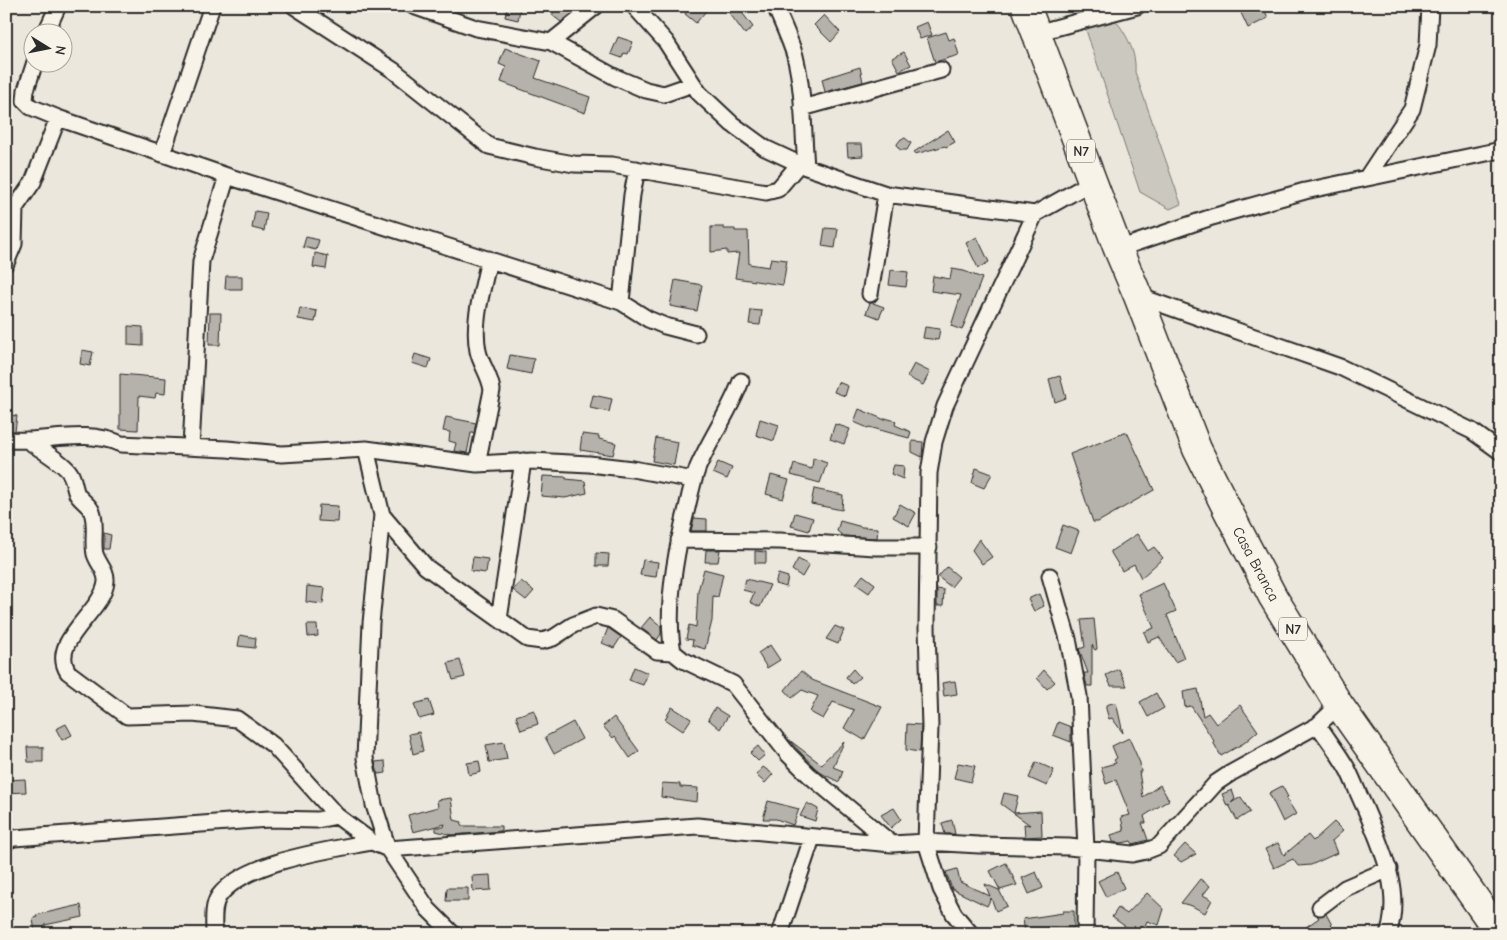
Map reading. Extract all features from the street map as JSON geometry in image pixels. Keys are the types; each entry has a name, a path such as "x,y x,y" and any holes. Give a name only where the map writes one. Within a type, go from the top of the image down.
{"highway":[{"name":"N7","path":"1026,7 1092,182 1138,296"},
{"name":"Casa Branca","path":"1138,296 1197,449 1273,598 1340,705 1500,934"}],"street":[{"path":"51,22 58,6"},
{"path":"162,154 212,6"},
{"path":"294,6 394,70 489,146 574,164 612,165 766,192 778,189 802,165 802,108 795,57 775,6"},
{"path":"413,6 476,28 551,42 615,77 646,90 664,94 693,84"},
{"path":"551,42 596,6"},
{"path":"634,6 666,42 699,93 732,124 765,148 802,165 886,194 1035,214"},
{"path":"1036,34 1138,6"},
{"path":"1367,177 1412,109 1428,45 1430,6"},
{"path":"802,108 941,70"},
{"path":"32,72 26,90 25,101 31,107 58,118 228,176 621,302 648,320 696,334"},
{"path":"6,263 14,244 15,208 32,182 58,118"},
{"path":"1118,249 1212,217 1305,191 1501,150"},
{"path":"621,302 632,194 637,169"},
{"path":"192,448 200,261 228,176"},
{"path":"971,934 954,914 941,889 926,842 930,727 927,628 929,473 934,442 944,406 1035,214 1092,182"},
{"path":"870,294 886,194"},
{"path":"477,464 492,390 491,380 478,353 476,328 489,259"},
{"path":"1138,296 1340,367 1472,431 1501,452"},
{"path":"741,381 698,467 679,540 672,590 671,641 674,652 683,660 733,684 788,754 809,775 892,844"},
{"path":"6,440 95,436 120,444 282,454 366,449 477,464 523,461 589,464 632,469 694,480"},
{"path":"27,440 69,472 77,495 92,511 96,554 105,573 106,583 103,592 73,634 63,658 64,666 68,672 127,716 194,714 237,719 273,745 338,816 372,842 388,849 697,826 892,844 926,842 979,846 1069,847 1132,854 1159,846 1216,783 1231,772 1318,725 1340,705"},
{"path":"366,449 382,515 371,623 365,758 374,805 388,849 428,909 453,934"},
{"path":"499,619 523,461"},
{"path":"382,515 426,566 527,639 542,641 553,638 573,625 596,616 613,620 657,651 674,652"},
{"path":"679,540 816,542 875,547 929,547"},
{"path":"1050,576 1068,639 1079,696 1086,849 1085,934"},
{"path":"1318,725 1348,770 1389,869 1393,895 1391,927 1388,934"},
{"path":"6,841 14,838 269,819 317,820 338,816"},
{"path":"780,934 812,838"},
{"path":"214,934 214,913 218,898 231,884 272,864 303,855 372,842"},
{"path":"1320,907 1344,888 1389,869"}],"shaded area":[{"path":"1104,8 1122,29 1131,45 1135,72 1181,204 1170,209 1140,192 1084,24 1094,21 1091,10"}],"building":[{"path":"559,6 566,6 574,12 561,22 552,15"},
{"path":"692,6 710,6 696,23 685,14"},
{"path":"724,6 737,6 753,27 745,34"},
{"path":"1254,6 1263,6 1268,18 1248,28 1241,13"},
{"path":"507,7 520,9 518,20 505,17"},
{"path":"824,15 840,32 831,42 814,25"},
{"path":"927,22 932,35 920,39 915,27"},
{"path":"946,32 949,40 954,38 959,55 935,62 927,38"},
{"path":"618,37 633,42 628,54 624,53 622,58 611,54"},
{"path":"505,48 541,61 535,78 590,97 585,113 501,82 506,67 499,64"},
{"path":"904,52 911,65 899,71 892,58"},
{"path":"860,67 863,82 825,92 822,79"},
{"path":"948,130 955,142 946,147 915,154 914,152"},
{"path":"905,138 911,143 907,150 901,150 897,144 901,139"},
{"path":"847,144 862,144 863,156 848,157"},
{"path":"255,211 267,213 264,231 252,228"},
{"path":"711,227 748,231 749,264 769,267 771,258 787,260 783,285 735,278 739,253 727,254 727,250 711,252"},
{"path":"825,228 838,229 835,248 822,246"},
{"path":"306,237 319,240 316,250 303,247"},
{"path":"977,237 989,262 978,268 966,243"},
{"path":"315,253 328,256 326,269 313,267"},
{"path":"952,269 964,271 982,278 962,330 951,326 961,295 931,291 933,276 950,279"},
{"path":"891,270 908,272 906,287 889,285"},
{"path":"226,276 242,276 242,289 225,289"},
{"path":"675,280 702,285 697,311 670,306"},
{"path":"870,303 884,307 879,318 866,313"},
{"path":"300,308 317,311 315,322 298,319"},
{"path":"751,310 762,311 760,325 749,324"},
{"path":"210,313 221,313 220,345 209,345"},
{"path":"128,326 143,327 143,346 128,345"},
{"path":"925,327 940,329 938,340 923,338"},
{"path":"82,350 93,352 90,366 80,364"},
{"path":"415,354 431,359 428,368 412,363"},
{"path":"510,355 534,359 531,374 507,369"},
{"path":"914,364 930,372 923,385 907,377"},
{"path":"120,374 166,378 165,394 156,393 155,398 139,396 138,430 120,429"},
{"path":"1060,376 1066,398 1055,402 1049,379"},
{"path":"838,382 848,386 845,396 834,392"},
{"path":"593,395 612,399 609,412 590,408"},
{"path":"859,409 885,420 885,418 896,421 895,425 911,432 909,438 868,428 854,422"},
{"path":"6,414 17,416 15,431 6,431"},
{"path":"446,417 476,423 474,433 471,433 467,453 454,451 456,443 449,441 450,432 443,431"},
{"path":"760,419 779,425 774,441 756,435"},
{"path":"835,424 850,429 844,444 830,439"},
{"path":"1127,432 1154,490 1098,522 1093,522 1070,454"},
{"path":"582,434 599,436 599,439 616,443 613,455 580,450"},
{"path":"656,438 678,442 674,465 652,461"},
{"path":"912,441 923,442 922,457 912,452"},
{"path":"813,458 827,463 820,483 791,475 794,464 812,469"},
{"path":"718,462 732,468 727,479 713,473"},
{"path":"894,465 904,466 903,479 891,474"},
{"path":"976,468 992,474 984,488 972,483"},
{"path":"771,475 789,480 783,499 766,494"},
{"path":"543,476 566,477 566,479 585,481 587,493 565,498 541,496"},
{"path":"814,489 843,495 842,510 811,504"},
{"path":"900,504 916,513 909,526 893,517"},
{"path":"319,505 338,506 337,522 318,521"},
{"path":"795,513 813,518 809,531 791,526"},
{"path":"694,518 707,519 707,531 691,531"},
{"path":"840,521 862,527 878,528 877,538 843,536 837,531"},
{"path":"1063,525 1079,531 1071,553 1055,547"},
{"path":"104,533 111,535 109,549 104,549"},
{"path":"1137,534 1148,551 1154,547 1163,558 1141,578 1134,564 1122,571 1111,553 1111,551"},
{"path":"979,539 992,557 982,564 972,550"},
{"path":"706,550 720,550 718,562 705,562"},
{"path":"755,551 766,552 766,563 755,563"},
{"path":"596,553 609,554 608,566 596,566"},
{"path":"473,557 488,559 486,573 471,571"},
{"path":"798,559 809,565 802,577 792,570"},
{"path":"643,560 658,562 656,577 640,575"},
{"path":"947,567 959,577 951,587 938,577"},
{"path":"704,569 723,574 718,597 713,596 712,621 705,649 692,645 693,640 686,639 689,625 696,627 698,591"},
{"path":"778,574 788,577 786,587 775,584"},
{"path":"863,575 875,584 869,593 856,584"},
{"path":"746,579 770,585 760,607 750,602 754,593 743,590"},
{"path":"521,581 534,591 526,600 513,590"},
{"path":"1163,583 1176,611 1167,615 1184,658 1175,662 1159,637 1148,642 1144,632 1154,628 1139,594"},
{"path":"307,586 325,588 323,604 306,602"},
{"path":"937,589 944,590 943,606 937,606"},
{"path":"1039,594 1044,606 1034,611 1028,599"},
{"path":"650,617 661,626 661,634 657,640 641,628"},
{"path":"1094,619 1097,649 1095,650 1092,645 1092,686 1087,686 1084,673 1088,673 1079,649 1085,647 1081,620"},
{"path":"307,625 317,625 318,636 308,637"},
{"path":"835,626 844,630 838,644 826,639"},
{"path":"608,628 621,637 614,648 602,643"},
{"path":"240,635 256,638 255,648 238,646"},
{"path":"770,645 780,660 767,668 758,653"},
{"path":"460,660 465,677 453,680 448,663"},
{"path":"634,667 648,673 643,685 629,680"},
{"path":"853,669 860,677 852,684 846,677"},
{"path":"1119,669 1127,686 1111,686 1106,675"},
{"path":"1044,670 1055,682 1047,689 1037,678"},
{"path":"801,671 812,680 882,707 864,740 844,728 854,710 833,702 823,719 810,712 818,696 802,690 792,698 785,690"},
{"path":"955,681 957,694 944,696 942,683"},
{"path":"1198,689 1203,716 1208,713 1216,724 1240,705 1258,731 1244,743 1221,756 1214,741 1191,706 1185,707 1183,692"},
{"path":"1156,693 1164,708 1148,717 1140,702"},
{"path":"429,700 434,715 419,719 414,704"},
{"path":"1116,702 1123,733 1112,718 1109,719 1106,709 1106,705"},
{"path":"672,707 691,719 683,731 665,719"},
{"path":"715,708 728,716 720,729 708,719"},
{"path":"534,710 538,724 521,730 516,716"},
{"path":"614,717 639,751 630,758 615,736 613,738 603,726"},
{"path":"573,722 582,739 554,754 545,737"},
{"path":"1058,722 1071,727 1071,742 1053,735"},
{"path":"66,724 72,735 62,740 56,729"},
{"path":"907,724 921,725 920,752 906,750"},
{"path":"419,732 423,751 413,754 409,734"},
{"path":"1129,738 1140,763 1141,772 1139,772 1143,797 1160,785 1169,800 1144,816 1146,823 1142,823 1148,840 1133,844 1131,841 1113,842 1111,835 1124,831 1121,817 1130,815 1116,780 1106,784 1101,767 1116,763 1114,760 1117,758 1112,746"},
{"path":"788,739 822,765 844,742 833,767 843,771 839,782 815,768"},
{"path":"504,742 507,759 489,762 486,745"},
{"path":"758,746 765,755 758,761 750,753"},
{"path":"27,747 43,747 43,762 28,762"},
{"path":"385,761 386,773 378,774 375,762"},
{"path":"479,761 481,772 469,775 467,763"},
{"path":"1036,762 1054,770 1047,786 1029,778"},
{"path":"958,763 975,766 971,782 954,778"},
{"path":"763,767 773,774 765,783 756,775"},
{"path":"25,779 26,792 7,793 7,780"},
{"path":"662,783 698,788 697,802 661,797"},
{"path":"1282,786 1288,797 1286,798 1296,814 1283,822 1269,793"},
{"path":"1232,790 1235,799 1231,803 1241,797 1250,812 1237,820 1229,805 1227,806 1222,794"},
{"path":"1004,793 1018,796 1014,813 1041,811 1042,836 1025,837 1024,824 1030,825 1001,804"},
{"path":"451,798 454,820 462,822 461,826 501,826 501,831 452,835 436,831 436,827 444,827 445,824 413,832 408,815 438,807 437,800"},
{"path":"768,801 799,809 793,825 776,819 763,819"},
{"path":"807,803 818,809 815,821 800,816"},
{"path":"894,808 901,819 891,828 881,815"},
{"path":"952,820 955,834 945,834 942,823"},
{"path":"1334,822 1343,831 1332,841 1337,853 1311,865 1298,866 1293,859 1274,868 1265,849 1278,843 1284,855 1308,835 1313,841"},
{"path":"1185,844 1196,854 1181,862 1174,856"},
{"path":"1006,863 1017,885 1000,890 990,871"},
{"path":"957,869 960,882 990,896 985,884 999,890 1007,906 996,911 991,898 987,906 952,889 946,872"},
{"path":"1036,872 1043,888 1029,894 1022,878"},
{"path":"1117,872 1124,888 1106,897 1098,881"},
{"path":"490,875 491,890 473,891 472,876"},
{"path":"1200,879 1210,886 1203,895 1212,900 1205,913 1181,903"},
{"path":"447,888 468,888 468,901 446,901"},
{"path":"1147,893 1164,909 1159,925 1147,921 1142,934 1123,934 1126,927 1112,917 1118,908 1127,914"},
{"path":"81,905 83,917 45,925 46,934 35,934 33,918 37,917 36,915"},
{"path":"1063,911 1074,911 1074,928 1047,928 1048,934 1025,934 1023,919 1063,913"},
{"path":"1326,914 1332,925 1324,934 1313,934 1306,927 1319,918 1317,916"}]}
